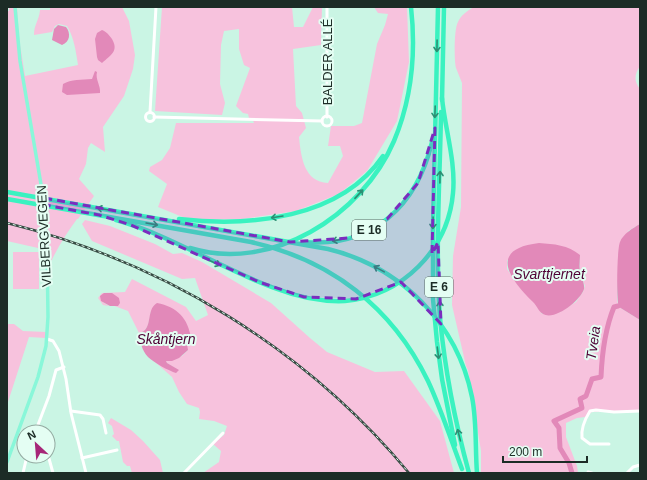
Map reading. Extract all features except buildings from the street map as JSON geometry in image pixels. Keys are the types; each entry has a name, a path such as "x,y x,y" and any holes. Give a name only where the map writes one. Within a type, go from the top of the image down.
{"highway":[{"name":"E 16","path":"180,246 218,254 248,254 273,248 306,234 336,214 362,190 384,160 394,141 408,99 414,43 411,7"},
{"name":"E 6","path":"438,7 432,246 435,321 444,393 462,471"},
{"name":"E 6","path":"444,7 438,251 440,317 445,363 452,404 469,473"},
{"name":"E 16","path":"100,215 103,218 145,230 284,292 317,299 344,301 383,292 413,273 428,258 444,232 450,215 453,199 454,179 442,98"},
{"name":"E 16","path":"142,216 147,214 174,219 236,221 280,216 314,208 338,198 366,177 386,152 400,124"},
{"name":"E 16","path":"281,240 320,242 342,240 375,227 387,219 402,205 418,182 426,164 435,128"},
{"name":"E 16","path":"7,192 328,249 364,261 391,276 421,300 439,322 454,345 464,369 472,399 475,422 477,473"},
{"name":"E 16","path":"7,199 270,246 309,261 343,280 381,312 413,353 432,392 462,471"}],"main road":[{"name":"VILBERGVEGEN","path":"7,462 35,388 44,356 47,339 48,317 46,218 20,61 15,7"}],"street":[{"path":"150,112 156,7"},
{"name":"BALDER ALLÉ","path":"327,7 327,117"},
{"path":"150,112 154,114 154,117"},
{"path":"150,112 145,115 146,120 151,122 154,117"},
{"path":"154,117 322,121 323,118 327,117 331,119 332,122 330,125 325,126 322,121"},
{"path":"47,339 56,344 64,367 71,413 86,473"},
{"path":"38,424 49,396 56,370 64,367"},
{"path":"610,444 590,444 582,438 582,431 589,412 592,410 614,412 640,411"},
{"path":"71,413 100,416 103,419 106,433"},
{"path":"184,473 223,433"},
{"path":"82,458 117,450"},
{"path":"627,473 633,467 640,465"}],"highlighted area":[{"path":"435,128 432,254 438,242 441,324 401,282 356,299 304,297 259,282 131,225 99,215 45,205 44,198 61,201 290,242 349,238 387,219 418,183"}],"shaded area":[{"path":"9,7 17,7 19,38 25,76 78,65 73,40 67,26 59,24 55,26 52,32 34,35 40,10 50,10 50,7 122,7 129,21 135,55 133,69 124,96 103,127 105,152 91,143 88,148 86,164 79,179 94,196 64,237 47,270 45,255 38,248 7,241 7,11 9,11"},
{"path":"162,7 292,7 294,27 303,27 313,7 322,7 321,45 293,49 296,106 302,113 306,128 299,137 303,160 305,167 314,178 320,182 328,183 343,156 340,146 328,146 331,126 354,126 362,123 377,44 388,14 378,13 374,7 407,7 409,62 397,121 367,171 339,194 296,211 242,219 190,220 158,207 167,184 149,171 150,167 162,160 170,148 176,123 254,123 252,118 249,118 248,114 243,113 236,106 250,68 244,65 239,49 239,29 224,31 221,45 220,84 225,103 222,115 155,111"},
{"path":"474,7 640,7 640,66 636,78 640,89 640,224 628,231 618,281 617,300 619,307 640,320 640,411 592,412 585,417 577,418 566,423 566,437 577,466 578,473 481,472 481,451 468,370 452,305 453,256 461,207 462,83 455,64 455,37 459,20 464,13","holes":["580,255 580,272 585,286 576,302 560,312 542,314 535,303 518,285 507,269 507,260"]},
{"path":"85,220 110,226 155,244 173,254 182,253 202,262 271,303 327,352 375,372 404,371 440,421 454,473 203,473 219,462 221,451 213,444 224,435 227,426 214,421 199,419 199,408 187,404 172,377 154,361 171,371 176,372 178,370 166,361 182,356 188,350 151,311 147,328 139,333 128,311 101,301 109,306 103,305 98,298 102,293 125,292 132,279 186,307 196,321 208,315 195,278 182,279 92,241 82,224"},
{"path":"13,252 39,252 39,289 13,289"},
{"path":"7,324 14,324 23,331 46,332 46,338 29,337 7,405"},
{"path":"111,418 131,430 143,441 160,460 163,473 132,473 130,466 127,466 123,462 119,441 112,436 114,434 112,426 108,423"}],"water":[{"path":"58,25 66,27 69,32 67,42 62,45 52,40 54,29"},
{"path":"102,30 111,38 115,47 113,52 102,63 97,57 95,39 97,33"},
{"path":"95,71 97,72 100,93 67,95 62,92 63,84 66,82 92,79"},
{"path":"640,224 640,320 619,307 617,286 618,254 621,239 631,229"},
{"name":"Svarttjernet","path":"539,243 566,247 580,255 580,269 584,284 582,294 573,304 554,315 543,314 540,312 517,284 511,275 508,266 508,258 513,252 523,246"},
{"path":"104,293 112,293 119,298 120,303 118,306 110,306 101,301 100,296"},
{"name":"Skåntjern","path":"157,303 170,307 180,314 187,325 191,338 187,344 188,350 179,358 172,361 166,361 179,370 176,373 150,359 144,352 141,343 139,333 144,331 146,328 151,310"}],"waterway":[{"name":"Tveia","path":"572,473 569,463 560,448 559,428 554,421 582,408 580,399 586,396 592,379 601,377 606,332 614,307 618,306"}],"railway":[{"path":"7,223 65,240 122,261 176,287 228,316 278,350 325,387 369,428 409,473"}]}
